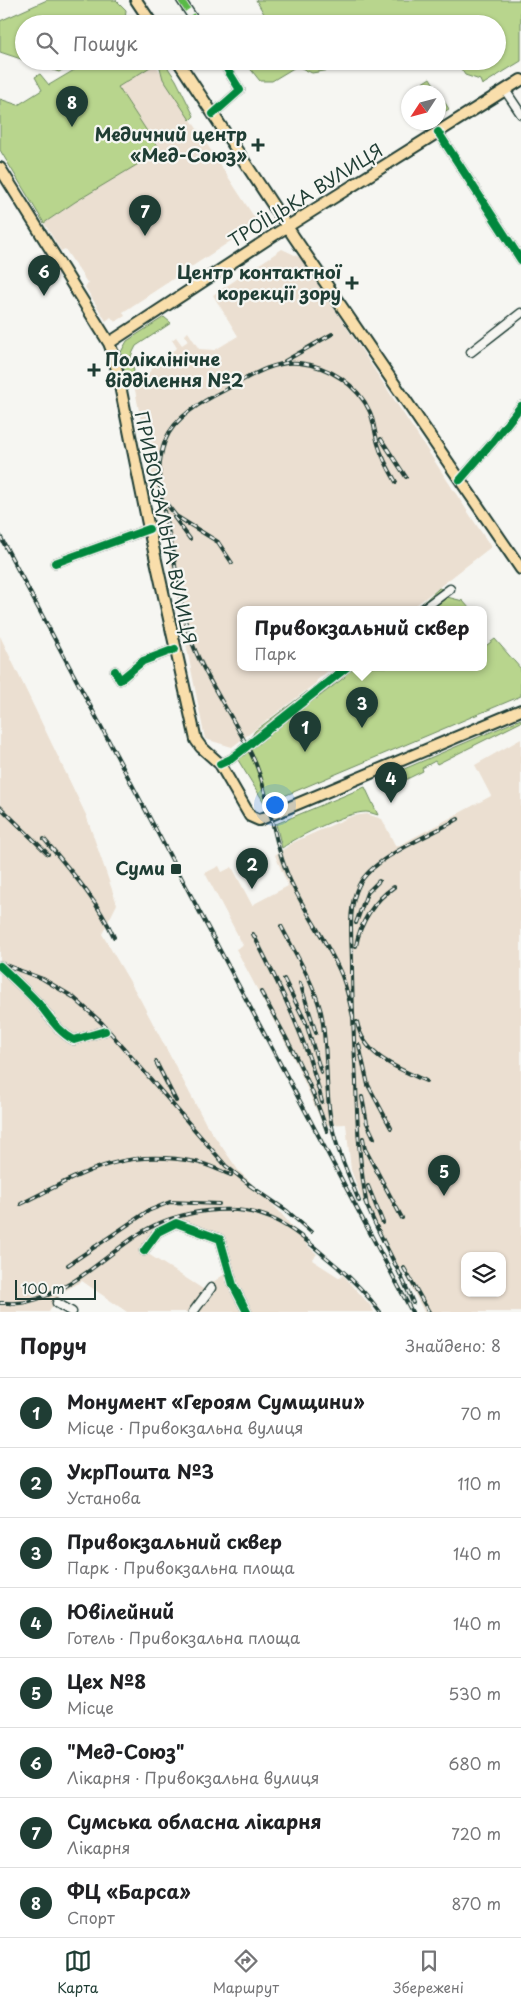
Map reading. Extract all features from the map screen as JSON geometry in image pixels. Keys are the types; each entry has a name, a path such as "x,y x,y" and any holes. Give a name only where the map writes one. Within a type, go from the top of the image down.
{"main road":[{"path":"136,0 146,15"},
{"path":"184,70 287,227 521,569"},
{"name":"ТРОЇЦЬКА ВУЛИЦЯ","path":"110,343 287,227 521,80"},
{"name":"ПРИВОКЗАЛЬНА ВУЛИЦЯ","path":"0,168 110,343 196,740 201,748 220,764"},
{"path":"220,764 250,816 259,820 521,710"}],"street":[{"path":"182,0 191,15"},
{"path":"213,114 240,90 228,70"},
{"path":"505,90 521,114"},
{"path":"438,132 521,260"},
{"path":"471,352 521,313"},
{"path":"460,480 521,406"},
{"path":"55,563 149,529"},
{"path":"427,606 450,589"},
{"path":"115,671 120,680 143,661 175,649"},
{"path":"220,764 231,758 342,671"},
{"path":"0,966 38,1004 61,1032 68,1037 74,1040 104,1031"},
{"path":"144,1252 158,1232 176,1223 220,1239 233,1285 247,1312"},
{"path":"193,1312 211,1288"},
{"path":"57,1303 72,1312"}],"shaded area":[{"path":"145,70 159,70 258,223 123,312 125,316 115,322 111,317 106,321 85,287 88,284 65,249 61,251 44,223 75,202 118,87"},
{"path":"282,249 301,258 491,547 415,606 237,606 237,671 328,671 316,683 232,747 205,739 146,443 148,439 144,423 141,421 135,390 159,360 177,348 172,340 176,337 182,345 188,341 185,335 188,332 199,349 215,350 238,336 213,295"},
{"path":"0,636 86,815 117,904 102,934 140,999 206,1124 238,1170 279,1211 317,1254 312,1260 340,1278 343,1275 374,1312 127,1312 82,1281 61,1293 49,1312 0,1312","holes":["177,1223 220,1239 229,1271 203,1289 145,1252 158,1232"]},
{"path":"521,739 521,1312 424,1312 402,1268 397,1271 362,1200 351,1170 346,1124 323,1125 296,1063 236,949 243,945 205,873 219,866 222,872 232,867 252,905 288,886 275,855 294,842 352,816 367,814 382,819 396,847 491,796 475,765"}],"green space":[{"path":"47,0 116,0 126,10 126,15 15,15 15,57 0,52 0,21"},
{"path":"256,0 521,0 521,61 482,85 480,80 465,75 462,70 506,70 506,15 265,15"},
{"path":"74,70 145,70 118,87 160,151 44,223 0,150 0,99 18,105 42,90 35,77 40,74 49,85"},
{"path":"161,70 169,70 194,116 190,120 163,79"},
{"path":"251,70 290,70 272,81 260,81"},
{"path":"306,70 330,70 312,73"},
{"path":"430,78 434,85 419,85"},
{"path":"164,317 171,323 136,346 131,356 135,377 126,382 121,352 127,341"},
{"path":"439,588 445,590 436,603 437,605 447,597 463,601 467,606 419,606"},
{"path":"495,639 521,669 521,696 265,804 238,760 252,749 250,739 255,731 308,691 314,690 316,692 316,699 345,677 343,673 345,671 487,671 487,645"},
{"path":"521,719 521,722 437,764 435,761 422,768 423,771 395,785 390,775"},
{"path":"365,787 378,815 366,812 335,820 282,848 276,824"}],"railway":[{"path":"285,361 332,334"},
{"path":"353,1017 342,976 296,892 284,866 265,791 255,762 207,675 193,645 182,607 160,492 159,467 161,454 169,432 190,411 251,375 280,364 299,363 321,368 341,378 358,393 370,412 380,449 396,482"},
{"path":"381,439 406,477"},
{"path":"166,503 176,516 218,542 232,563"},
{"path":"174,517 190,539"},
{"path":"0,536 412,1312"},
{"path":"0,807 48,854"},
{"path":"367,1206 360,1159 357,1113 351,934 355,894 366,875 389,856 458,819"},
{"path":"44,839 100,910 114,937"},
{"path":"356,923 367,893 379,881"},
{"path":"356,946 361,928 369,912 394,887"},
{"path":"281,926 309,978 318,1001 325,1038 328,1102 332,1126 342,1159 359,1201"},
{"path":"253,934 301,1037 322,1102"},
{"path":"0,963 43,979 73,997 102,1023 226,1166 255,1189"},
{"path":"284,979 306,1023 321,1072"},
{"path":"300,983 316,1033"},
{"path":"261,992 306,1077 327,1131"},
{"path":"357,1022 361,1034 375,1053 394,1066 426,1081"},
{"path":"359,1045 368,1085 391,1128"},
{"path":"156,1062 176,1101"},
{"path":"362,1097 367,1123 374,1138"},
{"path":"363,1138 365,1149 402,1218"},
{"path":"21,1204 84,1173 124,1161 146,1158 170,1158 200,1163 231,1175"},
{"path":"249,1185 287,1211 311,1232"},
{"path":"368,1186 383,1223"},
{"path":"365,1201 413,1303"},
{"path":"68,1265 148,1211 170,1202 219,1204"},
{"path":"0,1303 26,1302 58,1290 73,1282 128,1241 165,1221 197,1212 242,1210 272,1219 299,1235 349,1277 380,1312"},
{"path":"404,1268 429,1312"}],"marked path":[{"path":"181,0 191,15"}],"cycle path":[{"path":"213,114 240,90 228,70"},
{"path":"438,132 521,260"},
{"path":"460,480 521,406"},
{"path":"55,563 149,529"},
{"path":"115,671 120,680 143,661 175,649"},
{"path":"220,764 231,759 342,671"},
{"path":"0,966 39,1004 68,1037 74,1040 105,1031"},
{"path":"144,1251 158,1232 176,1223 220,1239 233,1285 247,1312"}],"place":[{"name":"ФЦ «Барса»","path":"72,127"},
{"name":"Медичний центр «Мед-Союз»","path":"258,145"},
{"name":"Сумська обласна лікарня","path":"145,236"},
{"name":"Центр контактної корекції зору","path":"352,283"},
{"name":"\"Мед-Союз\"","path":"44,296"},
{"name":"Поліклінічне відділення №2","path":"94,370"},
{"name":"Привокзальний сквер","path":"362,728"},
{"name":"Монумент «Героям Сумщини»","path":"305,752"},
{"name":"Ювілейний","path":"391,803"},
{"name":"Суми","path":"176,869"},
{"name":"УкрПошта №3","path":"252,889"},
{"name":"Цех №8","path":"444,1196"}]}
